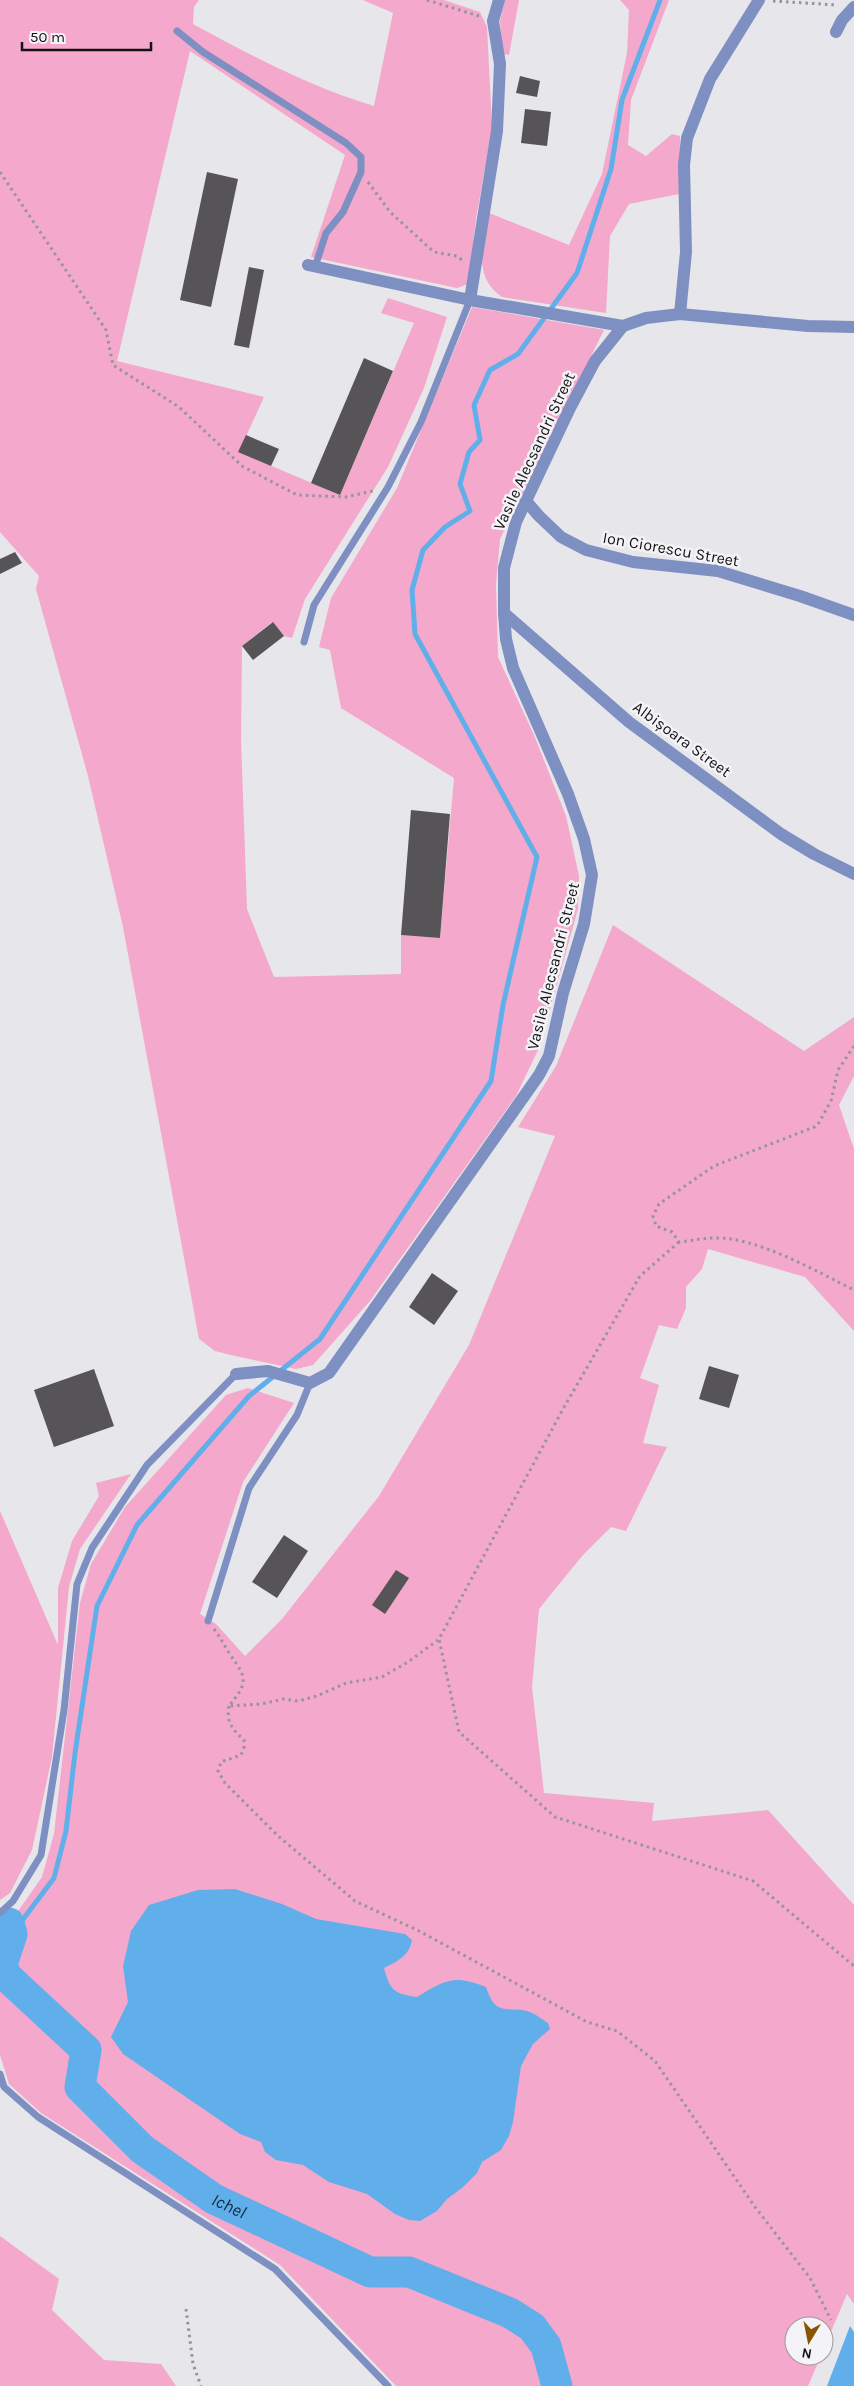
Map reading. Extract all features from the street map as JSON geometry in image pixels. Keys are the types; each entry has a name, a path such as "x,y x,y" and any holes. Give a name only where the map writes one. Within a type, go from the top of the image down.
{"street":[{"path":"470,300 497,131 500,64 493,21 499,0"},
{"path":"680,314 686,252 684,165 688,138 710,79 759,0"},
{"path":"836,32 853,7"},
{"path":"312,266 470,300 623,326 646,318 680,314 794,325 854,327"},
{"name":"Vasile Alecsandri Street","path":"310,1384 330,1374 544,1068 590,900 592,875 584,839 568,794 513,668 506,639 504,568 516,522 570,408 594,360 623,326"},
{"name":"Ion Ciorescu Street","path":"526,501 561,536 586,550 633,562 718,571 854,615"},
{"name":"Albișoara Street","path":"504,613 629,722 781,834 814,854 854,874"},
{"path":"236,1374 268,1371 310,1384"}],"lane":[{"path":"177,31 203,52 346,143 361,157 360,172 343,212 326,233 312,266"},
{"path":"304,642 314,605 388,487 420,422 470,300"},
{"path":"0,1913 13,1901 41,1855 64,1710 77,1584 92,1548 147,1465 236,1374"},
{"path":"208,1621 249,1488 297,1415 310,1384"},
{"path":"0,2074 4,2086 38,2117 275,2269 388,2386"}],"path":[{"path":"427,0 493,21"},
{"path":"759,0 853,7"},
{"path":"0,172 106,330 113,365 179,407 242,466 296,495 346,498 388,487"},
{"path":"360,172 390,212 434,252 457,256 475,269"},
{"path":"679,1242 672,1232 656,1226 653,1216 659,1204 714,1166 818,1126 831,1101 838,1070 854,1046"},
{"path":"229,1706 261,1704 283,1699 298,1701 317,1696 346,1682 382,1677 408,1662 439,1639 563,1409 640,1276 679,1242 715,1238 749,1243 807,1266 854,1290"},
{"path":"208,1621 240,1667 245,1678 242,1690 229,1706 227,1717 231,1728 244,1740 244,1748 241,1755 221,1762 218,1771 225,1783 276,1835 355,1901 419,1931 587,2022 617,2031 655,2061 754,2207 810,2278 829,2316"},
{"path":"439,1639 459,1732 555,1817 753,1880 854,1966"},
{"path":"186,2309 193,2364 201,2386"}],"shaded area":[{"path":"0,0 199,0 194,7 193,24 259,59 304,80 374,106 393,13 363,0 444,0 480,12 487,27 492,127 476,219 468,284 457,288 311,257 345,155 190,51 117,361 264,397 239,452 340,495 414,323 381,313 388,298 447,317 424,388 388,467 305,599 292,638 284,636 272,622 242,646 241,740 247,909 274,977 401,974 401,935 440,938 454,778 341,708 330,650 319,647 331,598 397,488 472,307 604,330 500,539 496,585 498,657 534,735 566,816 579,876 578,909 539,1048 516,1096 370,1301 313,1365 296,1369 215,1351 199,1339 123,927 88,776 36,589 39,576 0,532"},
{"path":"505,0 519,0 509,55 503,54 500,21"},
{"path":"620,0 669,0 631,100 628,145 646,156 672,134 680,136 679,194 629,204 610,236 606,313 502,297 486,280 483,270 483,248 489,213 569,245 602,174 627,53 629,10"},
{"path":"613,925 804,1051 854,1017 854,1076 839,1105 854,1149 854,1331 805,1277 708,1249 702,1269 686,1287 686,1308 677,1329 659,1325 640,1378 659,1385 643,1443 667,1447 626,1531 611,1527 582,1556 539,1609 532,1687 544,1793 654,1803 652,1821 768,1810 854,1905 854,2304 847,2294 834,2325 834,2316 784,2316 784,2366 817,2366 808,2386 396,2386 280,2265 41,2113 9,2084 0,2055 0,1930 16,1914 42,1877 54,1834 80,1603 91,1564 125,1507 226,1395 248,1388 294,1403 243,1482 200,1614 216,1624 245,1656 282,1619 379,1496 469,1345 555,1136 518,1127 556,1066"},
{"path":"131,1474 80,1549 69,1587 52,1757 32,1850 10,1893 0,1900 0,1511 58,1645 58,1588 72,1541 99,1496 96,1483"},
{"path":"0,2236 59,2279 52,2310 104,2360 161,2364 176,2386 0,2386"}],"water":[{"path":"235,1889 282,1904 316,1919 405,1934 412,1940 411,1946 406,1954 384,1968 388,1981 394,1990 398,1992 417,1997 443,1983 457,1980 466,1981 486,1987 494,2003 498,2006 527,2011 548,2023 550,2029 533,2044 521,2066 513,2122 509,2136 501,2150 482,2162 477,2173 462,2188 447,2199 437,2211 420,2221 409,2220 395,2214 367,2194 329,2182 303,2165 276,2160 265,2152 261,2142 240,2134 123,2054 111,2037 128,2002 123,1966 131,1931 149,1905 198,1890"},
{"path":"850,2326 854,2332 854,2386 827,2386"}],"building":[{"path":"520,76 540,81 537,97 516,93"},
{"path":"525,109 551,112 547,146 521,143"},
{"path":"207,172 238,179 211,307 180,300"},
{"path":"249,267 264,270 249,348 234,345"},
{"path":"364,358 393,371 340,495 311,483"},
{"path":"246,435 279,449 271,466 238,452"},
{"path":"15,552 22,563 0,574 0,559"},
{"path":"273,622 284,636 253,660 242,646"},
{"path":"411,810 450,814 440,938 401,935"},
{"path":"432,1273 458,1291 434,1325 409,1307"},
{"path":"709,1366 739,1375 729,1408 699,1399"},
{"path":"94,1369 114,1426 54,1447 34,1390"},
{"path":"284,1535 308,1551 277,1598 252,1582"},
{"path":"396,1570 409,1578 385,1614 372,1605"}],"waterway":[{"path":"12,1934 54,1878 66,1831 75,1753 97,1606 137,1525 249,1396 320,1339 491,1081 503,1005 537,857 415,634 412,590 423,550 445,527 470,511 460,484 469,452 480,440 474,405 490,370 518,354 577,273 611,169 622,100 660,0"},
{"name":"Ichel","path":"9,1923 12,1934 2,1964 6,1976 86,2050 80,2087 142,2149 214,2199 370,2272 409,2272 510,2313 532,2327 546,2346 557,2386"}]}
